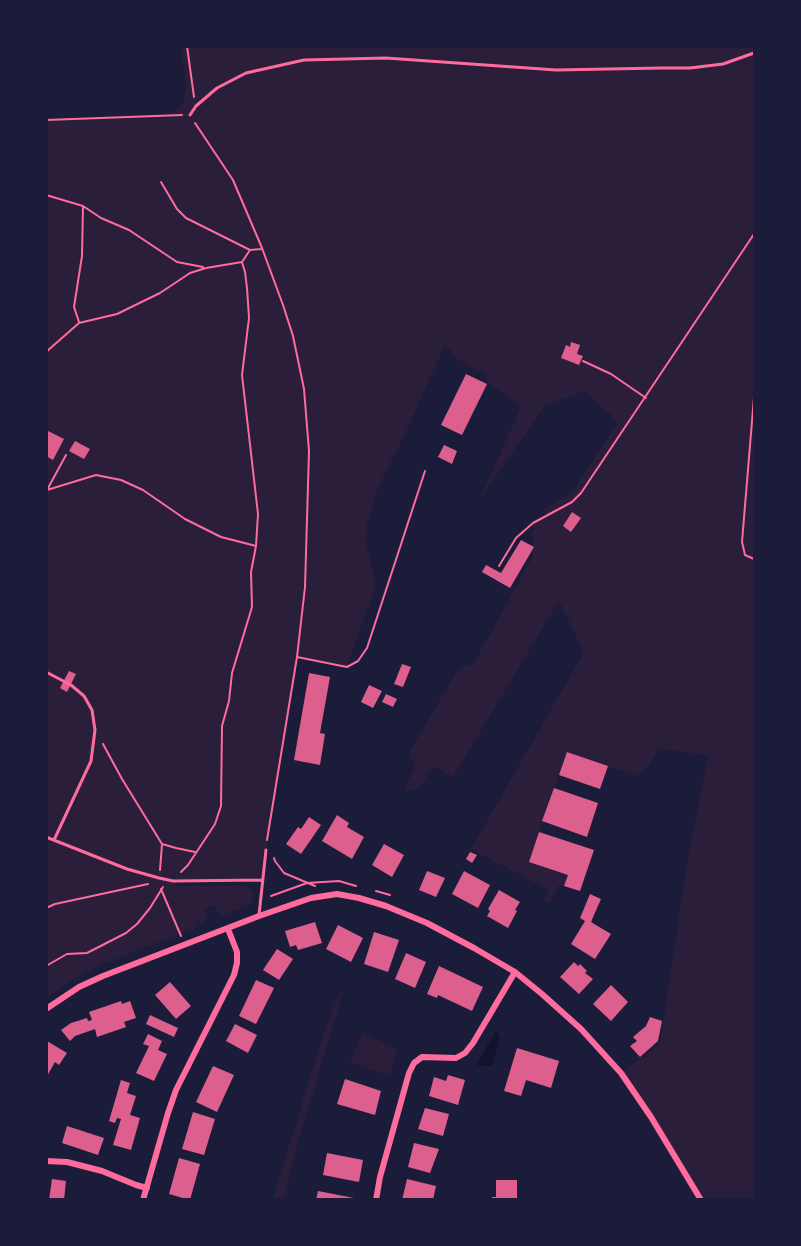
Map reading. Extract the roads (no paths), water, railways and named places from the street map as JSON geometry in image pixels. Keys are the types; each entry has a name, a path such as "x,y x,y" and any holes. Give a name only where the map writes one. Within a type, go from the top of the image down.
{"street":[{"path":"46,1009 79,987 260,916 311,898 337,894 359,898 386,906 427,923 515,972 535,988 581,1029 621,1073 651,1117 700,1200"},
{"path":"143,1200 176,1090 234,975 237,951 228,929"},
{"path":"376,1200 380,1177 409,1073 414,1063 423,1057 456,1058 465,1053 474,1043 515,972"},
{"path":"46,1161 67,1162 102,1171 147,1188"}],"lane":[{"path":"190,115 196,106 217,88 246,73 304,60 386,58 556,69 690,68 723,64 754,53"},
{"path":"46,672 71,685 84,696 92,710 95,730 91,761 54,840"},
{"path":"46,837 159,879 262,880"},
{"path":"260,916 266,850"}]}
